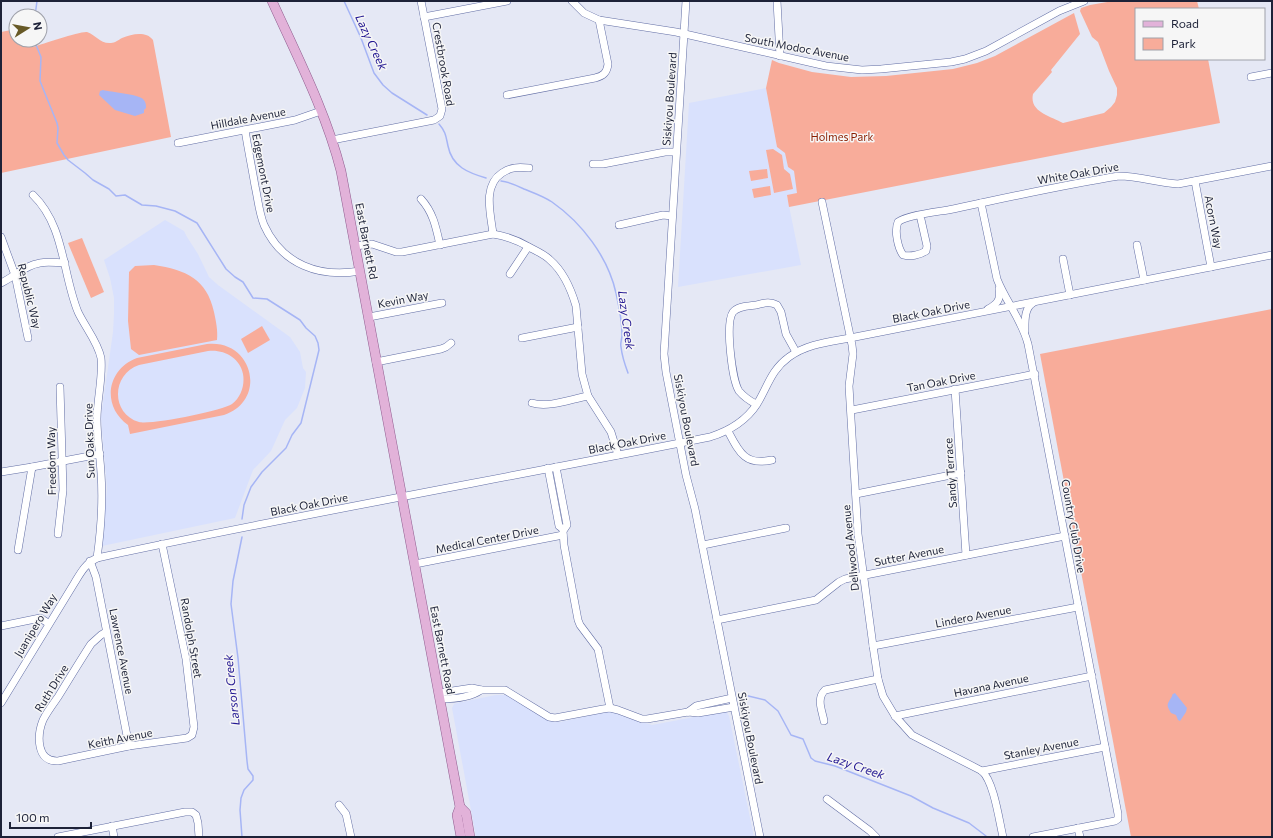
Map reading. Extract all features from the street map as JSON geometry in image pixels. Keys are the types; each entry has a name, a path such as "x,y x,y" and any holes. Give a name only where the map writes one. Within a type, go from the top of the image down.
{"main road":[{"name":"East Barnett Rd","path":"272,1 321,111 332,140 344,184 402,497"},
{"name":"East Barnett Road","path":"402,497 460,807 457,815 461,837"},
{"name":"East Barnett Road","path":"460,807 466,813 470,837"}],"street":[{"name":"Crestbrook Road","path":"332,140 434,120 440,116 442,108 421,1"},
{"path":"424,17 507,1"},
{"name":"South Modoc Avenue","path":"572,1 584,13 599,20 684,34 826,66 862,70 951,62 965,59 986,51 1059,11 1084,1"},
{"name":"Siskiyou Boulevard","path":"686,1 664,354 666,372 680,443 703,545 760,837"},
{"path":"777,1 780,56"},
{"path":"507,95 595,78 603,75 608,64 599,20"},
{"path":"1251,77 1272,73"},
{"name":"Hilldale Avenue","path":"178,143 295,120 321,111"},
{"name":"Edgemont Drive","path":"245,130 260,212 264,224 277,245 283,252 300,264 318,271 344,273 360,271"},
{"path":"593,164 604,164 665,152 676,152"},
{"name":"White Oak Drive","path":"920,215 927,246 926,251 922,254 908,256 903,255 900,251 896,225 900,220 920,215 1120,176 1139,178 1165,184 1178,184 1272,166"},
{"path":"493,234 489,204 489,194 492,184 496,178 507,170 520,167 529,168"},
{"name":"Acorn Way","path":"1195,181 1211,267"},
{"name":"Sun Oaks Drive","path":"33,195 38,199 55,228 78,311 100,356 101,368 97,412 102,496 101,533 94,560"},
{"path":"421,199 430,210 434,218 440,245"},
{"name":"Dellwood Avenue","path":"822,202 853,354 849,386 852,410 858,524 863,575 878,679 885,700 895,716 912,735 982,770"},
{"name":"Country Club Drive","path":"982,203 997,279 1026,334 1035,374 1064,536 1117,807 1118,818 1115,821 1078,828"},
{"path":"619,225 663,215 672,216"},
{"path":"356,246 372,244 396,252 402,252 493,234 508,237 550,260 563,276 571,290 576,306 582,374 588,396 611,432 618,455"},
{"name":"Republic Way","path":"1,236 15,275 28,338"},
{"path":"1137,245 1144,280"},
{"path":"510,274 528,247"},
{"name":"Black Oak Drive","path":"94,560 162,544 710,437 728,431 742,421 756,404 772,375 783,362 796,352 816,345 1272,255"},
{"path":"1063,259 1070,295"},
{"path":"1,283 21,270 39,263 65,263"},
{"path":"984,312 995,306 1000,299 997,279"},
{"path":"1026,334 1026,311 1030,305 1035,302"},
{"name":"Kevin Way","path":"369,317 442,303"},
{"path":"756,404 740,392 735,380 730,337 731,316 733,313 739,308 768,303 777,305 781,312 786,334 796,352"},
{"path":"522,338 578,327"},
{"path":"376,362 441,349 451,343"},
{"name":"Tan Oak Drive","path":"852,410 1035,374"},
{"name":"Freedom Way","path":"58,534 63,490 60,387"},
{"name":"Sandy Terrace","path":"956,389 966,555"},
{"path":"532,403 546,405 588,396"},
{"path":"728,431 738,449 748,459 764,462 772,460"},
{"path":"1,472 100,454"},
{"path":"18,550 32,467"},
{"path":"556,467 567,525 563,532"},
{"path":"548,468 559,526 563,532 578,620 598,649 610,708"},
{"path":"856,494 961,473"},
{"path":"703,545 786,528"},
{"name":"Medical Center Drive","path":"414,564 563,532"},
{"name":"Sutter Avenue","path":"718,620 808,603 816,600 845,579 1064,536"},
{"name":"Randolph Street","path":"162,544 186,659 194,727 192,735"},
{"name":"Juanipero Way","path":"1,703 48,623 81,572 94,560"},
{"name":"Lawrence Avenue","path":"94,560 106,632 129,746"},
{"name":"Lindero Avenue","path":"873,646 1078,607"},
{"path":"1,626 40,618 48,623"},
{"name":"Ruth Drive","path":"52,761 46,759 40,748 39,737 44,720 91,644 106,632"},
{"name":"Havana Avenue","path":"895,716 1092,676"},
{"path":"824,721 820,699 825,690 878,679"},
{"path":"439,696 472,688 481,690 505,690 549,717 555,718 603,708 610,708 642,719 658,718 688,712 698,713 734,707"},
{"path":"688,712 696,706 732,698"},
{"name":"Keith Avenue","path":"52,761 129,746 187,738 192,735"},
{"name":"Stanley Avenue","path":"982,770 1105,747"},
{"path":"982,770 989,779 1003,837"},
{"path":"827,799 876,837"},
{"path":"339,805 346,814 351,837"},
{"path":"58,837 185,812 192,812 196,815 198,820 199,837"},
{"path":"112,826 114,837"},
{"path":"1033,837 1078,828 1080,837"}],"shaded area":[{"path":"766,88 777,147 785,153 788,167 794,171 798,193 787,196 801,265 678,287 689,103"},
{"path":"165,220 184,231 198,254 209,277 290,337 300,352 303,368 306,372 305,388 297,408 285,420 271,451 253,470 235,518 102,546 107,488 101,417 113,332 114,314 114,298 110,278 104,260"},
{"path":"496,695 507,695 549,720 560,722 606,712 613,712 652,725 726,711 729,716 754,837 476,837 452,708 454,704 457,703"}],"green space":[{"name":"Holmes Park","path":"1113,1 1197,1 1199,8 1135,8 1135,60 1208,60 1220,123 789,207 787,195 797,193 794,171 788,167 785,153 777,147 766,88 772,60 812,72 851,77 886,76 953,69 977,63 995,56 1074,13 1080,34 1051,70 1052,72 1033,94 1034,105 1042,113 1063,123 1104,113 1115,102 1117,95 1117,88 1098,42 1092,37 1080,11 1081,8"},
{"path":"8,31 8,48 48,48 48,42 83,32 90,33 101,41 107,43 114,42 130,35 147,35 153,40 171,137 1,173 1,32"},
{"path":"773,149 782,155 784,169 790,174 793,189 774,193 766,150"},
{"path":"767,169 768,178 751,181 749,171"},
{"path":"770,186 771,195 754,198 752,189"},
{"path":"82,238 104,292 91,298 68,243"},
{"path":"154,265 185,273 200,284 206,291 214,312 217,340 139,355 131,349 128,321 129,272 135,266"},
{"path":"1272,309 1272,837 1131,837 1040,354"},
{"path":"262,326 270,340 248,353 241,339"},
{"path":"207,344 223,345 235,351 244,360 249,372 250,385 246,397 238,407 224,415 130,434 128,425 119,417 114,408 111,398 111,388 119,370 127,363 137,358","holes":["214,351 225,353 235,359 241,368 243,374 243,386 238,398 232,404 201,414 146,422 139,422 123,411 119,402 119,385 124,376 130,370 139,365"]}],"water":[{"path":"103,90 140,97 145,102 146,106 144,113 135,116 115,110 99,95 100,91"},
{"path":"1175,693 1187,708 1180,721 1176,715 1171,713 1168,706 1172,695"}],"waterway":[{"name":"Larson Creek","path":"36,8 37,1"},
{"name":"Lazy Creek","path":"344,1 361,38 374,73 383,85 392,93 427,115"},
{"name":"Larson Creek","path":"37,48 41,57 40,81 57,123 57,143 68,160 93,180 109,189 116,196 125,195 142,205 156,206 175,211 197,223 226,269 243,282 253,298 267,299 300,320 315,336 319,350 301,423 292,435 286,448 262,472 251,487 244,505 242,519"},
{"name":"Lazy Creek","path":"439,124 445,135 450,153 457,164 473,174 486,178"},
{"name":"Lazy Creek","path":"501,181 516,185 542,196 563,210 574,220 600,254 607,267 616,293 622,335 621,350 628,373"},
{"name":"Larson Creek","path":"242,537 233,581 231,604 238,658 248,769 253,776 253,780 244,790 241,798 240,810 242,837"},
{"name":"Lazy Creek","path":"740,694 765,700 778,711 791,735 803,739 811,758 815,761 835,766 911,796 933,808 969,823 986,836"}]}
